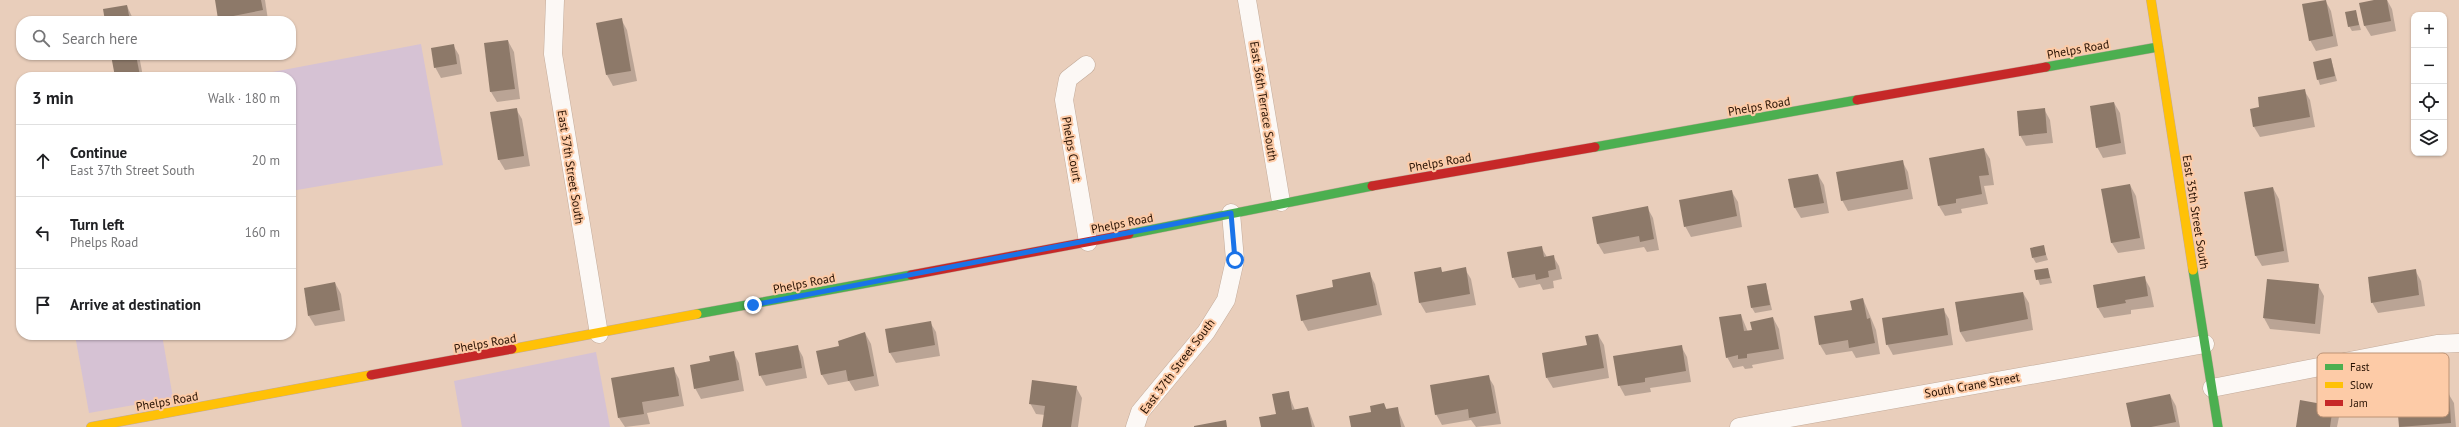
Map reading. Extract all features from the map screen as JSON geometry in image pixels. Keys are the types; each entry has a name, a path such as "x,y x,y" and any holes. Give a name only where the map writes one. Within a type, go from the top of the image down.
{"street":[{"name":"East 37th Street South","path":"555,0 553,54 598,334"},
{"name":"East 36th Terrace South","path":"1247,0 1281,202"},
{"name":"East 35th Street South","path":"2151,0 2218,427"},
{"name":"Phelps Road","path":"91,427 1088,242 1281,202 2158,47"},
{"name":"Phelps Court","path":"1086,65 1068,79 1064,100 1088,242"},
{"name":"East 37th Street South","path":"1135,427 1140,412 1206,332 1226,300 1235,260 1231,213"},
{"path":"2392,353 2438,344 2459,343"},
{"name":"South Crane Street","path":"1739,427 2205,344"},
{"path":"2212,388 2317,368"}],"shaded area":[{"path":"421,44 443,165 296,190 296,72 273,72"},
{"path":"76,340 163,340 173,398 89,413"},
{"path":"596,352 610,427 462,427 454,381"}],"building":[{"path":"215,0 261,0 263,10 233,16 218,16"},
{"path":"2326,0 2333,36 2309,41 2302,4"},
{"path":"2374,0 2387,0 2391,21 2364,26 2359,3"},
{"path":"127,5 129,16 104,16 103,9"},
{"path":"2356,10 2359,25 2348,27 2345,12"},
{"path":"622,18 631,71 606,75 596,23"},
{"path":"508,40 515,89 490,92 484,43"},
{"path":"454,44 457,64 434,68 431,48"},
{"path":"2331,58 2335,76 2317,80 2313,62"},
{"path":"112,60 137,60 139,72 114,72"},
{"path":"2305,89 2310,117 2253,127 2250,109 2259,107 2258,97"},
{"path":"2114,102 2121,143 2096,148 2090,106"},
{"path":"517,108 524,156 498,160 490,112"},
{"path":"2045,108 2047,133 2019,136 2017,111"},
{"path":"1984,148 1989,175 1979,176 1982,194 1956,199 1956,203 1938,206 1929,158"},
{"path":"1903,160 1908,189 1841,201 1836,172"},
{"path":"1818,174 1824,203 1794,208 1788,179"},
{"path":"2130,184 2140,238 2111,243 2101,189"},
{"path":"2273,187 2284,251 2255,256 2244,192"},
{"path":"1732,190 1737,216 1684,227 1679,200"},
{"path":"1648,206 1654,239 1640,242 1639,236 1597,244 1592,217"},
{"path":"2044,245 2046,255 2032,258 2030,248"},
{"path":"1542,246 1544,257 1554,255 1556,269 1548,271 1549,277 1536,280 1535,274 1512,278 1507,252"},
{"path":"1441,267 1442,272 1466,267 1470,294 1419,303 1414,272"},
{"path":"2048,268 2050,278 2036,280 2034,270"},
{"path":"2416,269 2419,295 2371,303 2368,277"},
{"path":"1370,272 1377,305 1301,321 1296,295 1333,287 1332,280"},
{"path":"2145,276 2148,296 2125,300 2126,303 2097,308 2093,285"},
{"path":"2267,279 2319,284 2315,324 2263,318"},
{"path":"335,282 340,310 308,316 304,288"},
{"path":"1766,283 1770,305 1751,308 1747,286"},
{"path":"2023,292 2028,319 1960,332 1955,302"},
{"path":"1863,298 1867,319 1870,318 1875,343 1849,348 1848,340 1819,345 1814,316 1852,310 1850,301"},
{"path":"1944,308 1948,335 1886,345 1882,318"},
{"path":"1741,314 1744,331 1752,330 1750,322 1773,317 1779,349 1747,354 1747,358 1738,359 1738,355 1726,358 1719,317"},
{"path":"931,321 935,345 889,353 885,329"},
{"path":"865,332 874,376 848,381 846,370 821,375 816,351 839,346 838,341"},
{"path":"1598,334 1604,368 1546,378 1542,353 1587,345 1585,336"},
{"path":"798,345 802,368 759,376 755,353"},
{"path":"1682,345 1686,371 1645,378 1645,382 1618,386 1613,356"},
{"path":"734,351 739,380 694,389 690,365 710,361 709,356"},
{"path":"674,367 679,396 642,402 644,414 618,418 611,378"},
{"path":"1489,375 1496,413 1469,418 1468,409 1435,415 1430,385"},
{"path":"1032,380 1077,386 1071,427 1042,427 1045,406 1029,404"},
{"path":"1289,391 1292,410 1308,407 1312,427 1261,427 1259,417 1276,414 1272,394"},
{"path":"2449,392 2451,423 2399,427 2398,417 2449,417"},
{"path":"2170,394 2176,422 2151,427 2131,427 2126,403"},
{"path":"2300,400 2317,403 2317,417 2331,417 2330,427 2296,427"},
{"path":"1384,403 1386,409 1398,407 1401,427 1351,427 1349,416 1371,412 1370,406"},
{"path":"1226,420 1227,427 1194,427 1194,426"}],"traffic: fast":[{"path":"2046,67 2158,47"},
{"path":"1595,147 1857,100"},
{"path":"1129,234 1372,186"},
{"path":"2193,270 2218,427"},
{"path":"697,314 911,275"}],"traffic: slow":[{"path":"2151,0 2193,270"},
{"path":"512,349 697,314"},
{"path":"91,427 371,375"}],"traffic: jam":[{"path":"1857,100 2046,67"},
{"path":"1372,186 1595,147"},
{"path":"911,275 1129,234"},
{"path":"371,375 512,349"}],"route":[{"path":"753,305 1088,242 1231,213 1235,260"}]}
